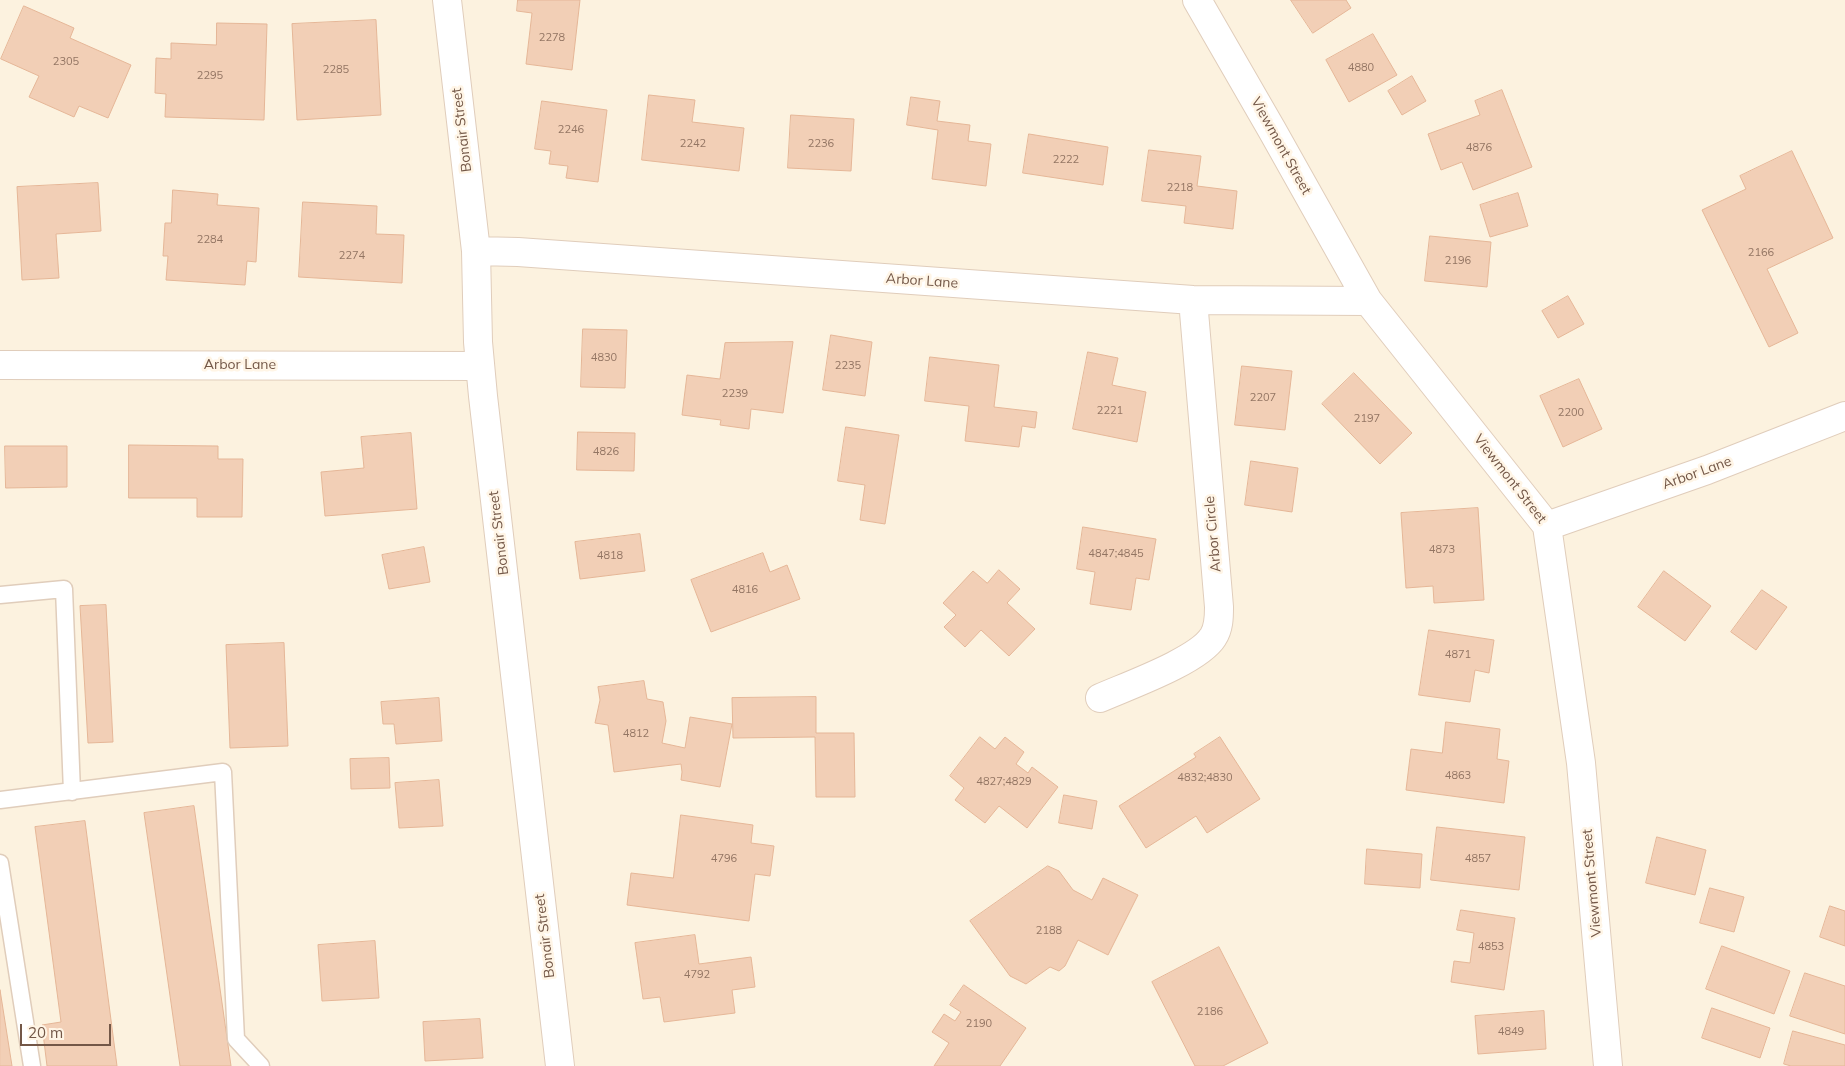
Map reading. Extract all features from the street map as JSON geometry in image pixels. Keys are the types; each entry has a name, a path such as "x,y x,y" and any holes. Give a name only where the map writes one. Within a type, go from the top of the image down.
{"street":[{"name":"Bonair Street","path":"447,0 476,251 480,366 560,1066"},
{"name":"Viewmont Street","path":"1197,0 1368,301 1547,526 1581,763 1608,1066"},
{"name":"Arbor Lane","path":"476,251 518,252 1193,300 1368,301"},
{"name":"Arbor Circle","path":"1100,698 1192,657 1207,644 1217,628 1219,607 1193,300"},
{"name":"Arbor Lane","path":"0,365 480,366"},
{"name":"Arbor Lane","path":"1547,526 1707,470 1845,416"}],"lane":[{"path":"0,595 64,589 72,792"},
{"path":"0,800 223,772 236,1039 261,1066"},
{"path":"0,863 32,1066"}],"building":[{"path":"518,0 580,0 572,70 526,64 532,13 517,11"},
{"path":"1291,0 1346,0 1351,8 1313,33"},
{"path":"24,6 74,28 70,38 131,65 108,118 79,106 74,117 29,97 39,76 1,59"},
{"path":"376,20 381,115 297,120 292,24"},
{"path":"217,23 267,24 264,120 165,117 166,94 155,93 156,58 171,59 171,43 216,45"},
{"path":"1373,34 1397,75 1349,102 1326,60"},
{"path":"1412,76 1426,101 1402,115 1388,91"},
{"path":"1502,90 1532,167 1473,190 1462,162 1441,170 1428,134 1480,115 1475,101"},
{"path":"649,95 695,100 692,122 744,128 739,171 642,160"},
{"path":"911,97 940,101 937,121 970,125 968,141 991,144 986,186 932,179 938,130 907,125"},
{"path":"542,101 607,110 598,182 566,178 568,166 549,164 551,151 535,149"},
{"path":"791,115 854,119 851,171 788,168"},
{"path":"1029,134 1108,147 1103,185 1023,173"},
{"path":"1149,150 1201,156 1197,186 1237,191 1233,229 1184,223 1186,206 1142,201"},
{"path":"1792,151 1833,238 1767,269 1798,333 1769,347 1702,210 1746,189 1740,176"},
{"path":"98,183 101,231 56,234 59,278 22,280 17,187"},
{"path":"173,190 218,194 217,205 259,208 256,262 247,261 245,285 166,280 168,256 163,256 165,223 171,223"},
{"path":"1518,193 1528,226 1490,237 1480,205"},
{"path":"303,202 377,206 376,234 404,235 402,283 299,277"},
{"path":"1430,236 1491,242 1487,287 1425,281"},
{"path":"1568,296 1584,324 1558,338 1542,311"},
{"path":"583,329 627,330 625,388 581,387"},
{"path":"831,335 872,342 865,396 823,390"},
{"path":"793,342 783,413 751,409 749,429 720,425 721,420 682,415 687,375 720,379 725,343"},
{"path":"1088,352 1118,358 1112,385 1146,392 1137,442 1073,429"},
{"path":"930,357 999,365 994,407 1037,412 1035,428 1022,426 1019,447 965,441 969,406 925,401"},
{"path":"1242,366 1292,371 1285,430 1235,425"},
{"path":"1354,373 1412,433 1380,464 1322,404"},
{"path":"1579,379 1602,429 1563,447 1540,396"},
{"path":"846,427 899,435 885,524 860,520 865,485 838,481"},
{"path":"578,432 635,433 634,471 577,470"},
{"path":"411,433 417,509 325,516 321,472 364,468 361,437"},
{"path":"129,445 218,446 218,459 243,459 242,517 197,517 197,498 129,498"},
{"path":"5,446 67,446 67,487 6,488"},
{"path":"1251,461 1298,468 1292,512 1245,505"},
{"path":"1478,508 1484,600 1434,603 1433,586 1406,588 1401,513"},
{"path":"1083,527 1156,539 1149,580 1136,578 1131,610 1090,604 1095,572 1077,569"},
{"path":"640,534 645,571 580,579 575,542"},
{"path":"424,547 430,582 389,589 382,555"},
{"path":"763,553 770,572 787,565 800,599 711,632 691,580"},
{"path":"999,570 1020,589 1007,603 1035,629 1009,656 981,630 965,647 944,627 956,615 943,603 973,571 987,583"},
{"path":"1664,571 1711,606 1685,641 1638,607"},
{"path":"1762,590 1787,607 1756,650 1731,632"},
{"path":"106,605 113,742 88,743 80,606"},
{"path":"1429,630 1494,640 1489,673 1475,670 1470,702 1419,695"},
{"path":"284,643 288,746 230,748 226,645"},
{"path":"644,681 647,699 663,702 666,721 662,743 685,748 690,717 732,724 720,787 681,780 681,764 614,772 608,725 595,723 600,700 598,687"},
{"path":"816,697 816,733 854,733 855,797 816,797 815,737 733,738 732,698"},
{"path":"439,698 442,741 396,744 394,724 383,724 381,702"},
{"path":"1446,722 1500,729 1497,759 1509,761 1504,803 1406,790 1411,749 1442,753"},
{"path":"980,737 995,749 1005,737 1024,752 1016,764 1028,773 1032,767 1058,787 1027,828 999,806 985,823 955,800 964,788 950,776"},
{"path":"1220,737 1260,799 1207,833 1196,816 1146,848 1119,806 1196,757 1194,754"},
{"path":"389,758 390,788 351,789 350,759"},
{"path":"439,780 443,826 399,828 395,783"},
{"path":"1064,795 1097,801 1092,829 1059,823"},
{"path":"194,806 231,1066 180,1066 144,813"},
{"path":"681,815 753,825 751,843 774,846 770,876 755,874 749,921 627,905 631,873 673,878"},
{"path":"85,821 117,1066 47,1066 42,1025 61,1022 35,827"},
{"path":"1437,827 1525,837 1519,890 1431,880"},
{"path":"1657,837 1706,850 1695,895 1646,883"},
{"path":"1367,849 1422,854 1420,888 1365,884"},
{"path":"1048,866 1059,871 1073,890 1092,900 1103,878 1138,895 1108,955 1078,940 1065,966 1059,971 1050,967 1026,984 1010,976 970,921"},
{"path":"1710,888 1744,897 1734,932 1700,923"},
{"path":"1830,906 1845,911 1845,946 1820,937"},
{"path":"1461,910 1515,918 1504,990 1451,982 1454,961 1470,963 1474,933 1457,930"},
{"path":"695,935 699,964 751,957 755,987 732,990 735,1013 664,1022 660,997 643,999 635,943"},
{"path":"375,941 379,998 322,1001 318,945"},
{"path":"1722,946 1790,971 1774,1014 1706,989"},
{"path":"1219,947 1268,1043 1223,1066 1195,1066 1152,982"},
{"path":"1805,973 1845,986 1845,1034 1790,1016"},
{"path":"964,985 1026,1028 1000,1066 934,1066 949,1043 932,1032 944,1014 955,1021 961,1012 950,1005"},
{"path":"0,990 12,1066 0,1066"},
{"path":"1712,1008 1770,1028 1760,1058 1702,1038"},
{"path":"1544,1011 1546,1049 1478,1054 1475,1016"},
{"path":"480,1019 483,1058 425,1061 423,1022"},
{"path":"1793,1031 1845,1045 1845,1066 1791,1066 1784,1064"}]}
